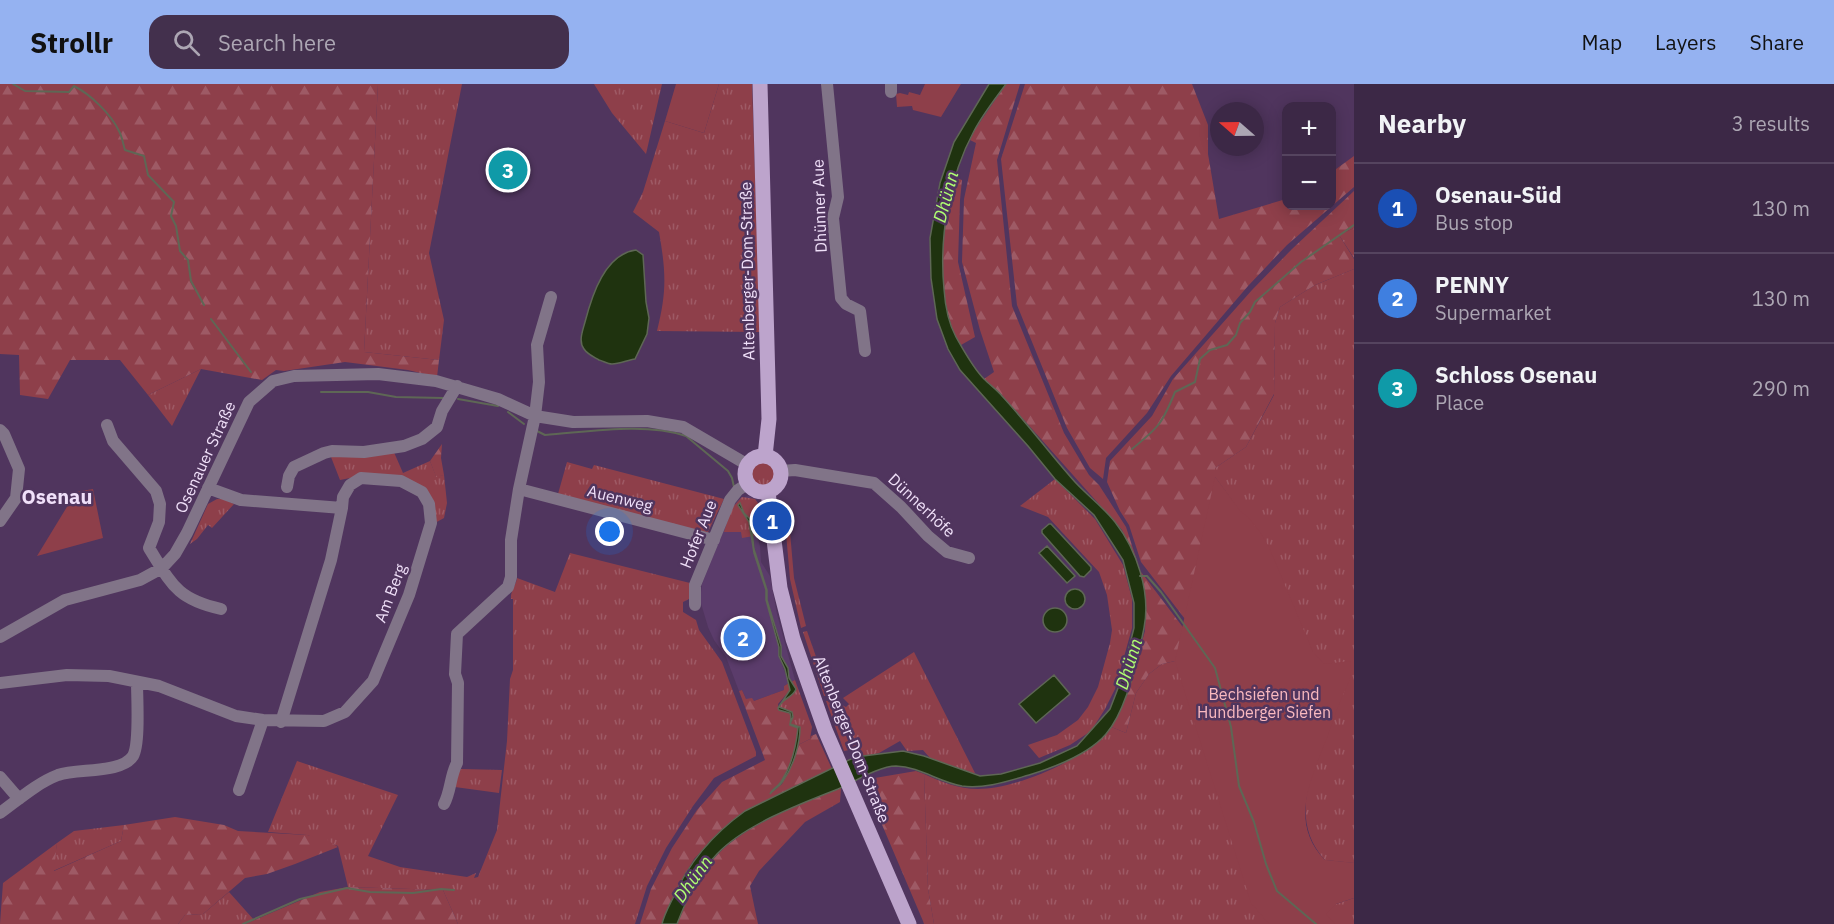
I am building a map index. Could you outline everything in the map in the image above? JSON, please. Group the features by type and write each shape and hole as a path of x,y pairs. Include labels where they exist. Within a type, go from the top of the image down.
{"main road":[{"name":"Altenberger-Dom-Straße","path":"760,84 769,419 765,456"},
{"path":"765,456 775,460 781,471 779,483 768,492 758,492 747,484 745,474 748,465 754,459 765,456"},
{"name":"Altenberger-Dom-Straße","path":"768,492 780,588 793,639 814,701 909,924"}],"street":[{"name":"Dhünner Aue","path":"827,84 838,197 832,218 841,298 846,304 860,310 865,351"},
{"path":"444,804 457,763 458,683 455,674 457,634 508,587 511,577 511,540 519,489 536,417 539,382 537,345 551,297"},
{"name":"Osenauer Straße","path":"0,637 65,600 140,580 162,568 179,547 249,402 273,381 294,376 378,374 436,381 498,399 536,417 573,422 647,421 683,427 748,465"},
{"path":"287,487 291,462 332,451 364,452 404,446 422,439 436,427 442,411 457,386"},
{"path":"107,425 108,445 156,491 160,504 159,522 149,549 182,595 199,604 221,609"},
{"path":"0,430 4,434 19,469 16,498 0,521"},
{"name":"Dünnerhöfe","path":"781,471 805,471 874,483 947,552 969,558"},
{"name":"Am Berg","path":"0,684 67,675 109,676 159,686 236,716 281,722 324,721 345,712 373,681 409,595 432,523 429,504 422,492 401,482 361,478 350,485 343,497 331,560 281,722"},
{"name":"Hofer Aue","path":"694,605 695,585 730,500 747,484"},
{"path":"208,488 241,500 342,508"},
{"name":"Auenweg","path":"519,489 714,540"},
{"path":"0,813 39,785 59,775 122,765 133,756 136,743 137,682"},
{"path":"239,790 263,720"},
{"path":"231,773 244,777"},
{"path":"0,777 19,799"}],"shaded area":[{"path":"749,496 756,500 760,507 760,528 755,529 760,546 761,562 770,576 777,614 795,680 791,682 788,668 781,656 781,646 767,600 767,590 759,568 766,590 766,600 779,647 779,657 789,683 784,686 784,690 754,701 746,699 742,690 739,691 726,657 708,627 700,600 702,584 734,505 740,498","holes":["749,520 751,520 757,562 754,553"]}],"green space":[{"path":"0,84 378,84 364,352 439,360 437,377 408,370 345,362 284,371 276,370 262,380 201,369 148,395 120,360 70,360 48,399 20,395 19,355 0,354"},
{"path":"378,84 462,84 429,253 444,320 439,360 364,352"},
{"path":"594,84 662,84 646,154 612,113"},
{"path":"676,84 719,84 704,133 665,121"},
{"path":"719,84 752,84 760,332 657,331 663,304 664,282 659,232 633,212 643,192 665,121 704,133"},
{"path":"925,84 961,84 941,117 913,110 912,106 897,107 896,94 908,95 909,92 920,95"},
{"path":"1006,84 1020,84 997,160 1012,306 1064,433 1089,475 1099,485 1126,527 1138,564 1122,530 999,392 984,379 994,372 962,262 964,199 976,143 970,140"},
{"path":"1025,84 1192,84 1208,125 1208,154 1219,219 1282,200 1282,210 1327,210 1287,245 1248,286 1171,376 1147,413 1106,458 1103,479 1090,468 1067,428 1017,305 1001,159"},
{"path":"1354,156 1354,187 1336,203 1336,169"},
{"path":"956,178 962,180 958,262 975,337 961,345 949,319 942,272 944,227"},
{"path":"1354,191 1354,228 1339,235 1354,259 1354,269 1315,285 1280,307 1275,323 1274,394 1246,447 1215,468 1215,477 1269,547 1294,667 1314,742 1324,746 1312,775 1305,804 1308,832 1324,860 1354,863 1336,904 1326,914 1212,654 1141,562 1129,525 1107,482 1110,461 1152,416 1173,379 1252,290"},
{"path":"1354,228 1354,258 1339,235"},
{"path":"1354,269 1354,863 1325,860 1311,839 1306,806 1313,770 1294,667 1241,512 1215,477 1215,468 1246,447 1274,395 1275,323 1280,307 1315,285"},
{"path":"201,369 172,426 148,395"},
{"path":"442,444 441,458 444,475 436,477 430,461"},
{"path":"393,450 403,473 430,461 436,476 444,475 447,503 444,518 433,524 425,490 350,478 340,480 331,457"},
{"path":"567,462 592,469 594,465 724,499 707,534 558,494"},
{"path":"762,462 771,465 774,474 771,483 762,486 753,483 750,474 753,465"},
{"name":"Bechsiefen und Hundberger Siefen","path":"1215,477 1240,511 1260,532 1269,547 1313,652 1324,664 1350,661 1349,682 1308,789 1305,818 1314,846 1325,860 1354,863 1354,898 1336,904 1326,914 1335,924 1269,924 1251,903 1175,661"},
{"path":"1055,479 1095,519 1123,565 1132,599 1132,628 1115,689 1091,731 1070,745 1039,758 1028,745 1057,735 1078,720 1088,707 1098,687 1112,630 1107,595 1099,572 1048,517 1020,506"},
{"path":"93,489 103,538 37,556 76,492"},
{"path":"742,497 755,499 760,506 759,527 755,528 759,535 742,538 741,532 724,532 731,509"},
{"path":"217,499 224,499 234,504 212,528 208,525 190,544 208,504"},
{"path":"790,532 794,578 806,626 801,628 790,579 786,533"},
{"path":"570,553 690,583 689,599 683,602 683,612 696,620 699,630 722,662 756,752 756,756 714,778 693,806 666,848 647,886 635,924 458,924 443,890 348,887 338,846 307,835 268,832 297,761 398,795 368,856 400,867 467,877 476,873 474,878 478,877 497,830 507,741 510,679 513,670 513,599 511,599 511,594 517,578 555,592"},
{"path":"1141,572 1207,659 1195,651 1175,661 1162,664 1149,674 1136,693 1126,733 1109,726 1128,692 1145,631 1146,602"},
{"path":"807,631 827,688 839,690 828,696 824,696 803,632"},
{"path":"1195,651 1291,924 934,924 928,889 924,774 957,786 978,789 1012,784 1050,770 1085,750 1109,726 1126,733 1136,693 1149,674 1162,664 1175,661"},
{"path":"914,652 975,773 946,768 934,761 923,750 907,751 900,741 879,753 860,758 854,749 844,751 826,701 832,700 846,707 849,704 843,698"},
{"path":"795,680 812,727 810,739 798,745 800,739 797,726 790,724 793,716 789,711 779,707 794,685 791,682"},
{"path":"789,683 790,690 778,704 779,710 791,714 790,725 798,728 796,742 786,773 770,794 782,784 798,745 810,739 811,736 816,734 832,769 745,811 729,823 694,859 677,889 662,924 640,924 651,889 672,848 697,810 722,782 765,760 739,691 742,690 746,699 752,698 754,701 784,690 784,686"},
{"path":"461,769 502,770 499,793 455,787 456,776"},
{"path":"916,771 924,774 928,889 934,924 924,924 863,780"},
{"path":"841,788 840,802 805,822 759,871 750,886 758,924 677,924 689,895 700,877 719,853 731,843 776,815"},
{"path":"175,817 224,825 238,831 307,835 326,839 338,847 267,874 245,878 203,914 185,915 178,924 0,924 3,883 57,843 54,871 121,841 124,825"},
{"path":"124,825 121,841 53,871 57,843 74,831"},
{"path":"348,887 443,890 458,924 245,924 320,892"},
{"path":"229,892 254,920 245,924 178,924 185,915 203,914"},
{"path":"1354,898 1354,924 1325,924 1317,914 1336,904"}],"water":[{"name":"Dhünn","path":"989,84 1006,84 981,119 965,149 952,187 948,208 943,269 948,314 956,337 976,370 1012,407 1075,482 1110,517 1130,545 1144,586 1146,615 1126,698 1113,724 1099,741 1070,759 1039,772 996,784 971,787 954,784 905,767 889,767 874,771 774,816 728,843 704,870 677,924 662,924 686,872 722,829 745,811 855,757 903,751 980,776 1001,774 1040,763 1077,746 1110,709 1120,683 1134,628 1134,603 1123,560 1094,515 1055,479 960,370 948,349 937,319 931,278 930,238 940,183 954,142"},
{"path":"636,250 643,255 649,318 647,334 635,359 609,364 585,351 581,343 582,332 596,288 608,267 625,253"},
{"path":"740,503 744,513 751,520 754,549 767,590 767,600 781,646 781,656 788,668 789,678 796,689 781,703 790,690 779,656 779,647 766,600 766,590 754,553 749,522 738,505"},
{"path":"1049,524 1091,567 1084,577 1080,576 1042,533 1042,530"},
{"path":"1047,546 1075,576 1067,583 1039,553"},
{"path":"1071,589 1079,589 1085,595 1085,603 1079,609 1071,609 1065,603 1065,595"},
{"path":"1055,608 1063,612 1067,620 1063,628 1055,632 1047,628 1043,620 1047,612"},
{"path":"1054,675 1070,694 1036,723 1019,704"},
{"path":"780,705 779,707 792,712 793,717 790,724 790,713 779,710 778,708"},
{"path":"790,724 800,727 795,756 783,781 770,794 781,782 793,756 798,728"}],"waterway":[{"path":"13,84 25,91 69,92 74,86 100,105 120,133 125,150 144,156 148,175 174,202 171,216 176,226 180,251 188,260 191,281 204,305"},
{"path":"1132,449 1159,424 1175,392 1195,382 1200,359 1210,350 1227,345 1236,335 1240,323 1255,302 1301,262 1354,225"},
{"path":"211,319 251,372"},
{"path":"321,392 368,392 396,397 443,398"},
{"path":"458,399 498,406"},
{"path":"508,412 524,424"},
{"path":"537,431 545,435 635,429 686,436 728,471 734,487"},
{"path":"1140,576 1147,576 1161,592 1215,668 1231,727 1239,786 1254,822 1266,864 1277,891 1316,924"},
{"path":"243,924 300,899 347,888 370,892 413,893 441,889 454,890"}],"place":[{"name":"Schloss Osenau","path":"508,170"},
{"name":"Osenau-Süd","path":"772,521"},
{"name":"PENNY","path":"743,638"}],"district":[{"name":"Osenau","path":"57,497"}]}
